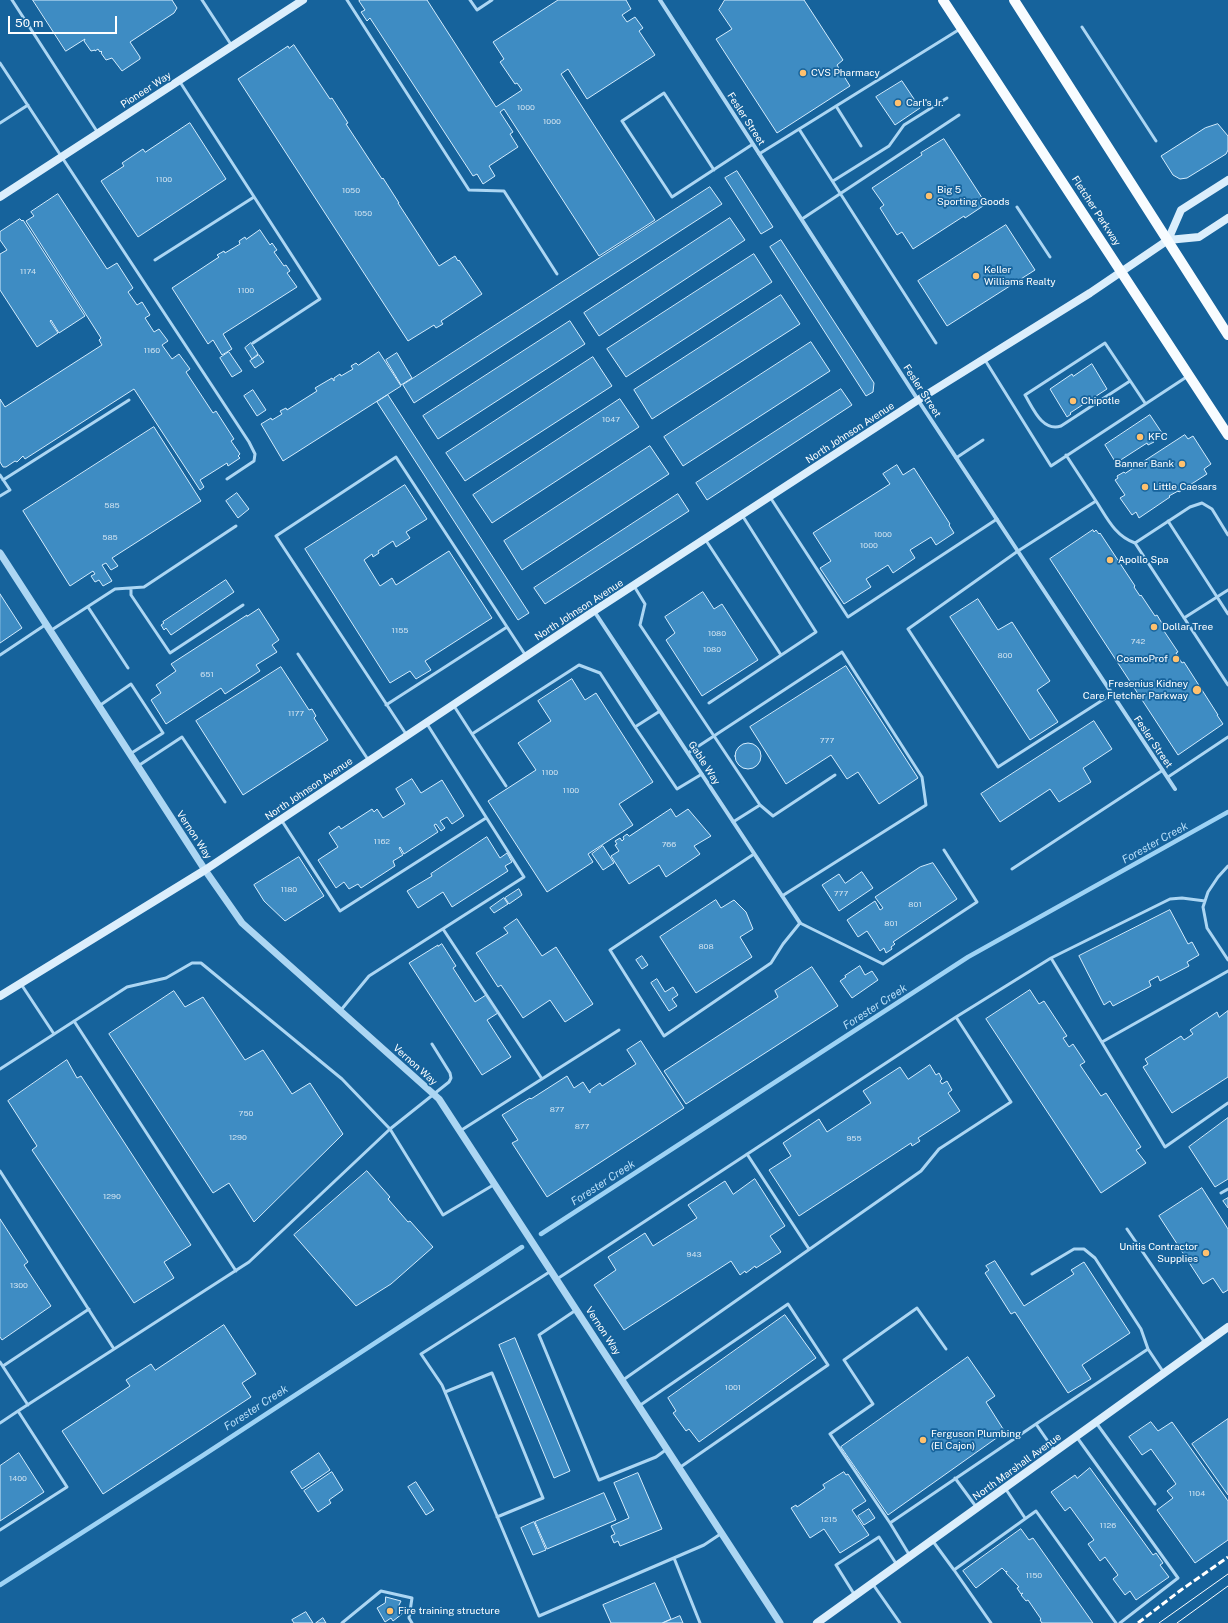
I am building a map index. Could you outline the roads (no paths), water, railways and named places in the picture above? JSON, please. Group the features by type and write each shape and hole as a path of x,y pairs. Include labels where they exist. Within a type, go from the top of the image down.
{"main road":[{"name":"Pioneer Way","path":"0,197 303,0"},
{"name":"Fletcher Parkway","path":"943,0 1228,435"},
{"path":"1014,0 1228,335"},
{"path":"1168,240 1181,210 1228,180"},
{"name":"North Johnson Avenue","path":"0,996 205,870 594,611 918,400 1121,272 1168,240 1199,237 1228,218"},
{"name":"North Marshall Avenue","path":"817,1623 1228,1327"}],"street":[{"name":"Fesler Street","path":"660,0 918,400 1175,789"},
{"name":"Vernon Way","path":"0,553 205,870 242,923 439,1099 780,1623"},
{"name":"Gable Way","path":"594,611 800,923"}],"lane":[{"path":"12,0 98,133"},
{"path":"202,0 232,46"},
{"path":"347,0 469,190 504,191 557,274"},
{"path":"470,0 477,10 492,0"},
{"path":"759,154 961,28"},
{"path":"1082,28 1156,141"},
{"path":"0,63 249,442 255,454 254,461 227,479"},
{"path":"179,81 320,300 253,343"},
{"path":"714,170 664,93 622,121 672,197 714,170 753,144"},
{"path":"833,181 889,146 904,125 948,98"},
{"path":"0,123 28,105"},
{"path":"836,106 861,146"},
{"path":"802,219 959,116"},
{"path":"799,130 936,344"},
{"path":"155,260 254,197"},
{"path":"1017,207 1050,257"},
{"path":"1130,381 1061,426 1055,428 1050,428 1042,422 1024,395 1105,343 1145,403"},
{"path":"984,359 1051,466 1189,375"},
{"path":"4,480 129,400"},
{"path":"956,458 983,440"},
{"path":"1066,455 1118,534 1126,540 1135,543 1228,685"},
{"path":"407,736 276,536 396,457 526,656"},
{"path":"0,475 10,490 0,496"},
{"path":"770,497 848,617 997,519"},
{"path":"1096,501 1018,551 908,629 998,767 1112,694"},
{"path":"1135,543 1190,507 1202,503 1212,509 1228,535"},
{"path":"709,703 816,632 742,515"},
{"path":"1168,521 1228,614"},
{"path":"0,655 88,607 115,589 144,587 236,526"},
{"path":"705,539 781,655"},
{"path":"634,585 645,604 640,625 760,805 773,816 835,775"},
{"path":"131,588 131,595 170,653 243,605"},
{"path":"1184,618 1228,590"},
{"path":"88,607 128,668"},
{"path":"386,705 507,627"},
{"path":"688,753 842,652 922,777 926,805 782,896"},
{"path":"298,654 369,761"},
{"path":"472,734 579,665 600,673 677,789 702,774"},
{"path":"98,706 131,684 163,733 130,754"},
{"path":"453,705 506,786"},
{"path":"635,727 660,711"},
{"path":"340,1011 369,976 524,877 426,723"},
{"path":"138,766 182,737 225,802"},
{"path":"1168,777 1228,737"},
{"path":"1012,869 1163,770"},
{"path":"734,822 760,805"},
{"path":"281,819 340,911 486,818"},
{"path":"754,854 610,950 664,1036 771,963 783,944 800,923 883,964 977,902 944,850"},
{"path":"1228,866 1218,877 1208,892 1203,906 1207,928 1228,960"},
{"path":"557,1279 956,1017 1052,958 1170,899 1182,898 1205,901"},
{"path":"443,929 542,1079"},
{"path":"1052,958 1165,1147 1228,1104"},
{"path":"0,1069 127,987 166,978 192,963 201,963 342,1079 390,1129 443,1214 495,1184"},
{"path":"1102,1042 1228,971"},
{"path":"21,983 54,1034"},
{"path":"623,1380 921,1171 939,1149 1011,1102 956,1017"},
{"path":"74,1021 236,1271"},
{"path":"460,1131 619,1030"},
{"path":"0,1423 249,1262 390,1129 449,1082 451,1078 450,1073 432,1044"},
{"path":"747,1154 809,1249"},
{"path":"0,1171 114,1349"},
{"path":"1222,1193 1228,1189"},
{"path":"1127,1229 1205,1343"},
{"path":"1032,1274 1074,1249 1084,1248 1095,1258 1141,1329 1148,1349 1164,1373"},
{"path":"551,1270 421,1354 442,1385 539,1616 704,1545 722,1533"},
{"path":"639,1406 788,1304 828,1365 679,1468"},
{"path":"910,1556 890,1523 830,1434 873,1404 844,1360 917,1308 946,1349"},
{"path":"3,1366 89,1310"},
{"path":"577,1310 539,1335 599,1480 656,1457 667,1449"},
{"path":"890,1523 1148,1349"},
{"path":"0,1362 28,1405"},
{"path":"445,1392 492,1373 543,1498 497,1517"},
{"path":"0,1530 67,1487 18,1411"},
{"path":"1096,1422 1155,1504"},
{"path":"1036,1424 1055,1452"},
{"path":"1076,1436 1178,1578 1120,1623"},
{"path":"955,1478 977,1508"},
{"path":"1004,1488 1025,1518"},
{"path":"954,1570 1036,1511 1116,1623"},
{"path":"855,1596 836,1565 879,1537 897,1565"},
{"path":"932,1540 991,1623"},
{"path":"674,1558 700,1623"},
{"path":"872,1583 880,1593 898,1623"},
{"path":"342,1623 381,1591 412,1598 409,1618 412,1623"}],"waterway":[{"name":"Forester Creek","path":"541,1234 968,957 1228,812"},
{"name":"Forester Creek","path":"0,1585 202,1456 522,1247"}],"tram line":[{"path":"1159,1623 1228,1574"},
{"path":"1177,1623 1228,1586"}],"railway":[{"path":"1138,1623 1228,1557"}],"place":[{"name":"CVS Pharmacy","path":"803,73"},
{"name":"Carl's Jr.","path":"898,103"},
{"name":"Big 5 Sporting Goods","path":"929,196"},
{"name":"Keller Williams Realty","path":"976,276"},
{"name":"Chipotle","path":"1073,401"},
{"name":"KFC","path":"1140,437"},
{"name":"Banner Bank","path":"1182,464"},
{"name":"Little Caesars","path":"1145,487"},
{"name":"Apollo Spa","path":"1110,560"},
{"name":"Dollar Tree","path":"1154,627"},
{"name":"CosmoProf","path":"1176,659"},
{"name":"Fresenius Kidney Care Fletcher Parkway","path":"1197,690"},
{"name":"Unitis Contractor Supplies","path":"1206,1253"},
{"name":"Ferguson Plumbing (El Cajon)","path":"923,1440"},
{"name":"Fire training structure","path":"390,1611"}]}
